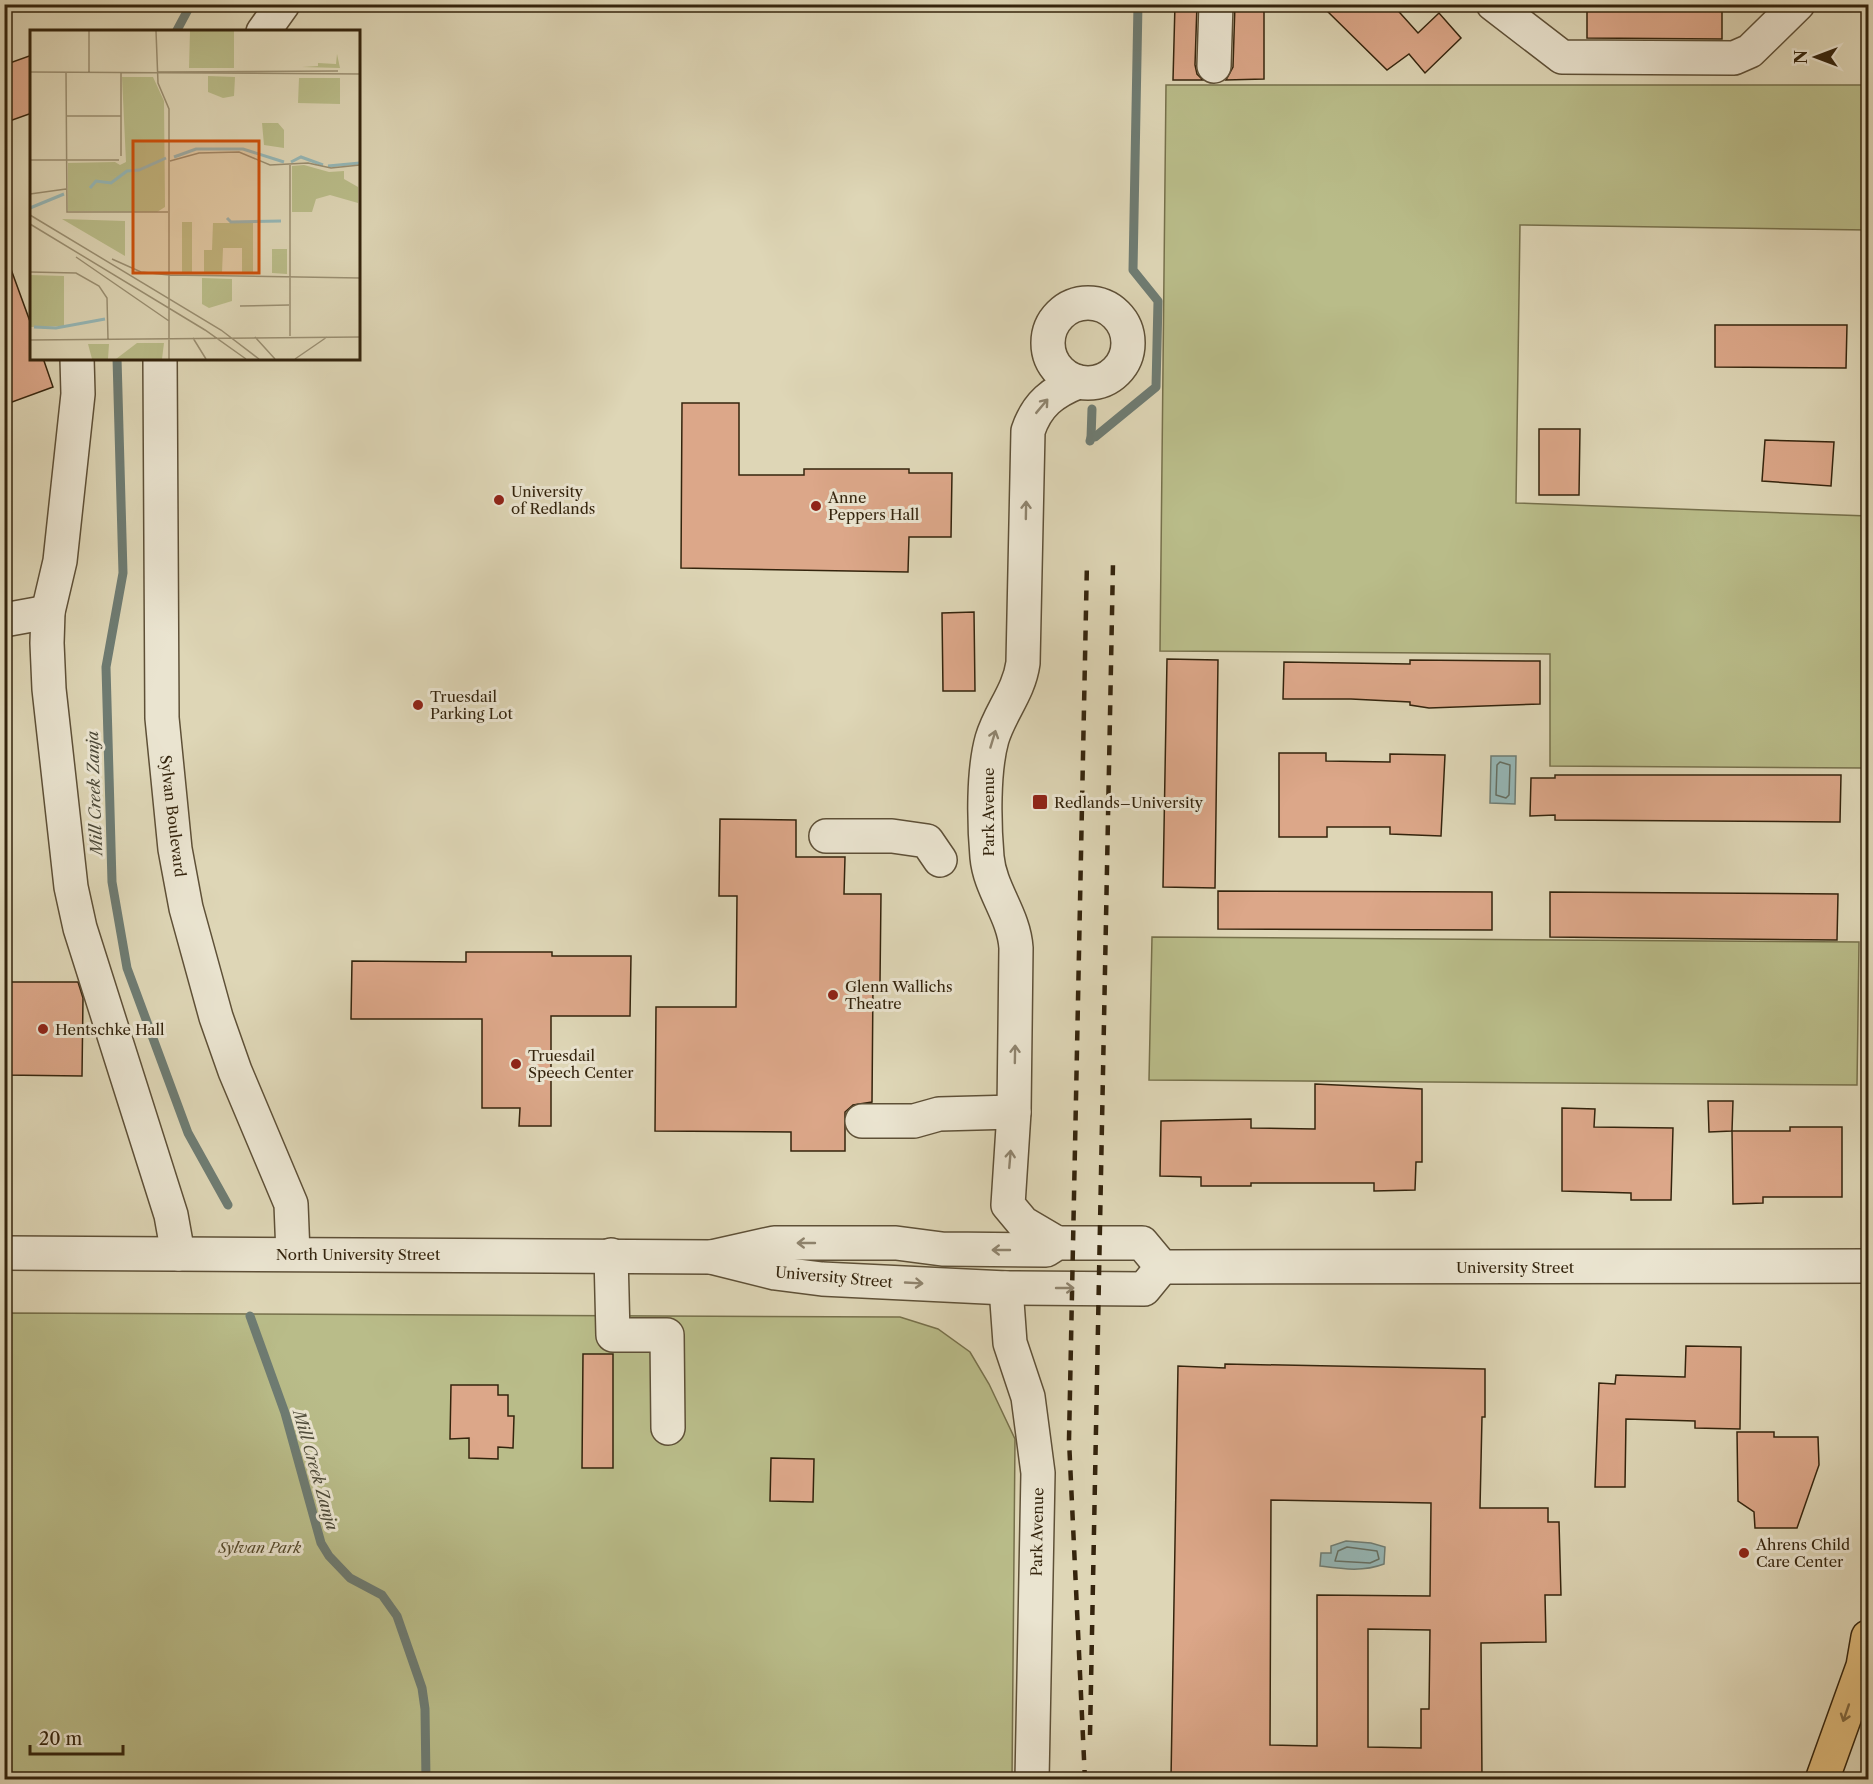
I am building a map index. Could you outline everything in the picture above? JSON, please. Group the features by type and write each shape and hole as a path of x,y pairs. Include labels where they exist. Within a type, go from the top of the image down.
{"highway":[{"path":"1822,1779 1863,1666 1869,1636"}],"street":[{"path":"264,30 283,4"},
{"path":"1214,66 1216,4"},
{"path":"1493,4 1562,57 1722,58 1734,58 1750,51 1798,4"},
{"path":"77,360 78,394 62,549 48,612 49,688 71,887 80,928 171,1215 178,1254"},
{"name":"Sylvan Boulevard","path":"160,360 162,718 175,849 186,908 216,1017 235,1071 291,1204 293,1254"},
{"name":"Park Avenue","path":"1058,1243 1023,1223 1008,1205 1014,1112 1016,940 988,867 988,761 992,739 1018,684 1023,663 1028,431 1037,410 1053,393 1078,382"},
{"path":"4,620 48,612"},
{"path":"826,836 892,836 927,842 940,860"},
{"path":"862,1121 914,1121 939,1114 1014,1112"},
{"name":"University Street","path":"711,1257 774,1243 896,1243 942,1249 1046,1250 1058,1243 1142,1243 1162,1267"},
{"name":"North University Street","path":"4,1252 711,1257"},
{"path":"610,1255 613,1335 667,1335 668,1428"},
{"name":"University Street","path":"711,1257 775,1273 822,1279 1006,1288 1144,1289 1162,1267"},
{"name":"University Street","path":"1162,1267 1869,1266"},
{"name":"Park Avenue","path":"1006,1288 1010,1344 1028,1397 1038,1473 1032,1779"}],"green space":[{"path":"1166,85 1868,85 1868,230 1520,225 1516,503 1868,516 1864,768 1550,766 1550,654 1160,651"},
{"path":"1152,937 1859,942 1857,1085 1149,1080"},
{"name":"Sylvan Park","path":"5,1313 900,1317 938,1329 970,1352 989,1384 1015,1439 1012,1779 5,1780"}],"water":[{"path":"1491,756 1516,756 1515,804 1490,803"},
{"path":"1346,1541 1371,1543 1385,1547 1384,1564 1361,1569 1320,1566 1321,1553 1331,1553 1331,1546"}],"building":[{"path":"1175,4 1197,4 1195,65 1197,74 1203,80 1173,80"},
{"path":"1235,4 1264,4 1264,79 1226,80 1233,67"},
{"path":"1320,4 1392,4 1418,33 1439,13 1461,38 1425,73 1409,54 1387,70"},
{"path":"1587,9 1722,11 1722,39 1587,38"},
{"path":"30,56 30,114 4,123 4,65"},
{"path":"8,261 30,322 30,360 44,360 53,387 4,405 4,262"},
{"path":"1715,325 1847,325 1846,368 1715,367"},
{"name":"Anne Peppers Hall","path":"682,403 739,403 739,475 804,475 804,469 909,469 909,473 952,473 951,537 909,537 908,572 681,568"},
{"path":"1539,429 1580,429 1579,495 1539,495"},
{"path":"1765,440 1834,442 1831,486 1762,481"},
{"path":"974,612 975,691 943,691 942,613"},
{"path":"1167,659 1218,660 1215,888 1163,887"},
{"path":"1410,660 1540,661 1540,704 1429,708 1410,705 1410,702 1283,699 1284,662 1410,664"},
{"path":"1279,753 1326,753 1326,761 1390,762 1390,754 1445,755 1441,836 1390,834 1390,827 1327,827 1327,837 1279,837"},
{"path":"1555,775 1841,775 1840,822 1555,820 1555,815 1530,816 1531,778 1555,778"},
{"name":"Glenn Wallichs Theatre","path":"720,819 796,820 796,857 845,857 844,894 881,894 880,983 873,983 872,1102 853,1105 845,1112 845,1151 791,1151 791,1132 655,1131 656,1007 736,1007 737,896 719,896"},
{"path":"1218,891 1492,892 1492,930 1218,929"},
{"path":"1550,892 1838,894 1837,940 1550,937"},
{"name":"Truesdail Speech Center","path":"466,952 552,952 552,956 631,956 630,1016 551,1016 551,1126 519,1126 520,1108 482,1108 482,1019 351,1019 352,961 466,962"},
{"name":"Hentschke Hall","path":"4,982 78,982 83,998 82,1076 4,1075"},
{"path":"1315,1084 1422,1089 1422,1162 1416,1162 1415,1190 1374,1191 1374,1183 1251,1183 1251,1186 1201,1186 1201,1177 1160,1176 1161,1121 1251,1119 1251,1128 1315,1129"},
{"path":"1708,1101 1733,1101 1732,1131 1709,1132"},
{"path":"1562,1108 1595,1109 1594,1127 1673,1128 1671,1200 1631,1200 1631,1193 1562,1191"},
{"path":"1790,1127 1842,1127 1842,1197 1763,1197 1763,1203 1733,1204 1732,1131 1790,1131"},
{"path":"1686,1346 1741,1347 1740,1429 1695,1428 1695,1421 1626,1419 1625,1487 1595,1487 1599,1383 1615,1384 1616,1375 1685,1377"},
{"path":"583,1354 613,1354 613,1468 582,1468"},
{"path":"1225,1364 1485,1369 1480,1508 1548,1508 1548,1522 1559,1522 1561,1595 1545,1595 1546,1642 1481,1643 1482,1779 1171,1779 1178,1366 1225,1368","holes":["1271,1500 1431,1503 1430,1596 1317,1595 1317,1746 1270,1745","1368,1629 1430,1630 1429,1709 1421,1709 1421,1748 1368,1747"]},
{"path":"451,1385 498,1385 498,1395 508,1395 508,1416 514,1416 513,1448 498,1447 498,1459 469,1458 469,1438 450,1439"},
{"path":"1737,1432 1774,1432 1774,1437 1818,1437 1819,1465 1797,1528 1755,1528 1754,1512 1738,1501"},
{"path":"771,1458 814,1459 813,1502 770,1501"}],"waterway":[{"name":"Mill Creek Zanja","path":"177,30 191,4"},
{"path":"1090,441 1156,387 1158,301 1133,270 1138,4"},
{"name":"Mill Creek Zanja","path":"117,360 123,573 106,667 112,882 127,968 188,1133 228,1205"},
{"path":"1091,438 1092,409"},
{"name":"Mill Creek Zanja","path":"250,1316 285,1413 321,1543 329,1556 350,1578 382,1595 397,1616 422,1688 425,1709 426,1780"}],"railway":[{"path":"1085,1780 1069,1440 1087,561"},
{"path":"1090,1735 1113,563"}],"place":[{"name":"University of Redlands","path":"499,500"},
{"name":"Anne Peppers Hall","path":"816,506"},
{"name":"Truesdail Parking Lot","path":"418,705"},
{"name":"Redlands–University","path":"1040,802"},
{"name":"Glenn Wallichs Theatre","path":"833,995"},
{"name":"Hentschke Hall","path":"43,1029"},
{"name":"Truesdail Speech Center","path":"516,1064"},
{"name":"Ahrens Child Care Center","path":"1744,1553"}]}
